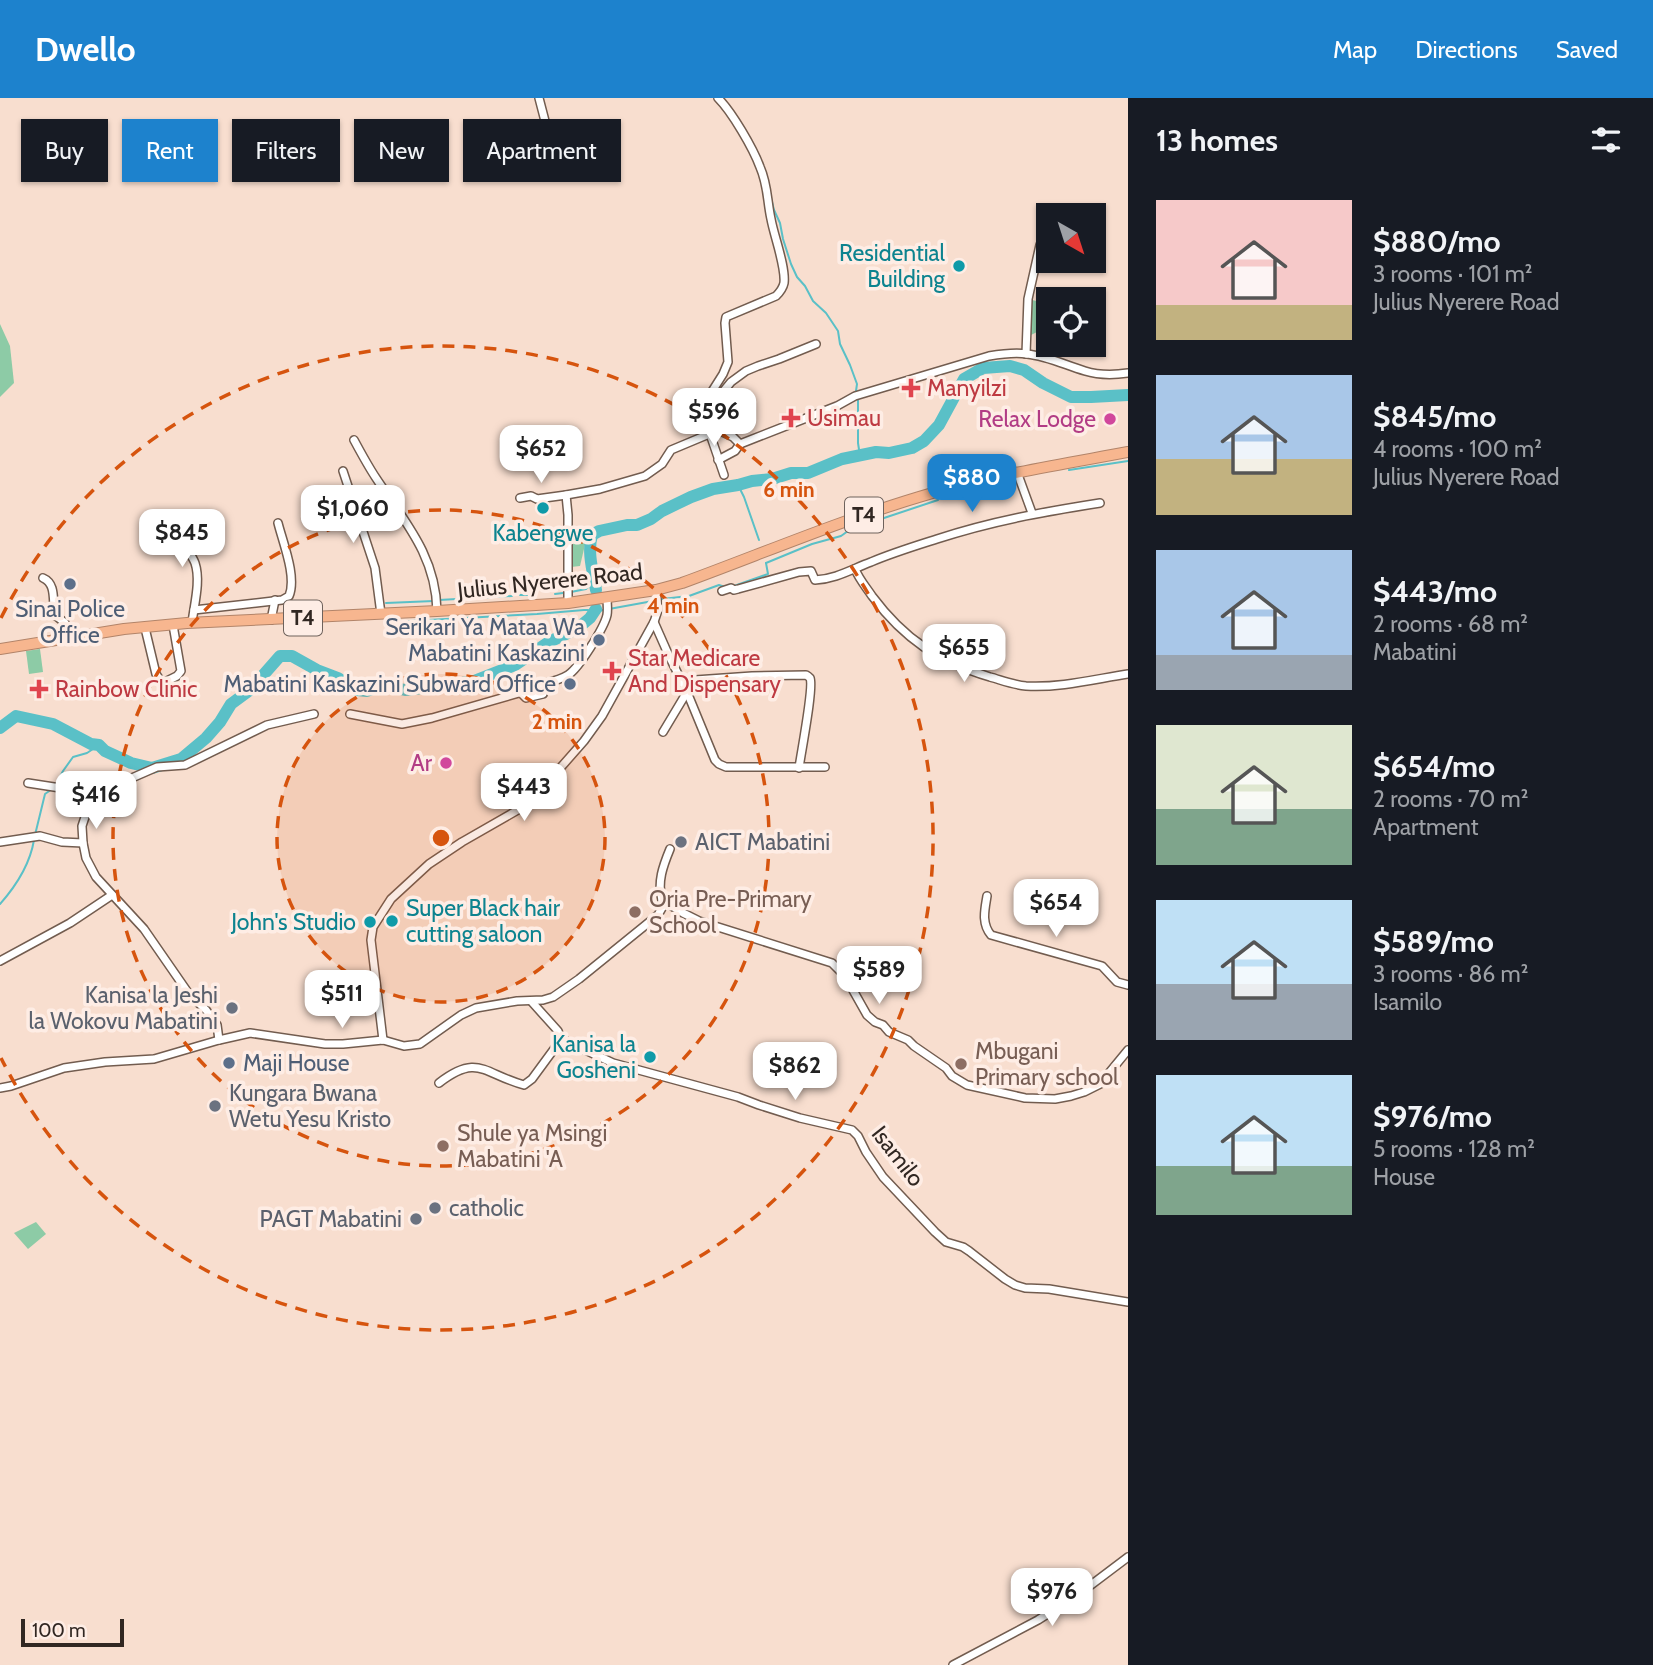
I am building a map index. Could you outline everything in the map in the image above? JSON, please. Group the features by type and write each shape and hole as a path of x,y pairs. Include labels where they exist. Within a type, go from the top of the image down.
{"highway":[{"name":"Julius Nyerere Road","path":"0,649 72,637 192,623 381,614 437,604 568,603 607,606 682,583 917,497 1017,472 1128,452"}],"street":[{"path":"539,98 544,119"},
{"path":"718,98 740,129 766,182 784,282 776,296 726,317 728,362 711,393 710,401 718,460 724,475"},
{"path":"1026,354 1028,299 1036,263"},
{"path":"712,397 722,393 738,376 816,344"},
{"path":"718,460 735,451 740,444 837,406 855,396 989,356 1026,354 1049,358 1087,372 1128,373"},
{"path":"520,498 531,496 537,499 566,495 600,489 645,476 662,464 671,450 713,432 733,437 740,444"},
{"path":"354,440 424,554 436,586 437,604"},
{"path":"343,471 375,568 381,614"},
{"path":"1017,472 1032,513"},
{"path":"566,495 568,603"},
{"path":"722,591 799,572 811,571 815,580 822,580 939,538 1032,513 1100,503"},
{"path":"163,518 196,565 192,623"},
{"path":"194,610 282,600 289,596 292,586 278,523"},
{"path":"855,569 887,616 906,635 933,653 965,669 1024,686 1059,685 1128,674"},
{"path":"43,578 51,583 55,615 65,623 72,637"},
{"path":"383,1040 371,940 373,928 382,912 391,899 429,864 523,807 584,741 602,716 654,622 658,610 656,590"},
{"path":"271,620 275,600"},
{"path":"350,714 401,724 519,693 526,698 544,694 541,684 563,678 576,668 601,628 607,606"},
{"path":"654,622 719,764 726,767 825,767"},
{"path":"145,628 156,674 165,682 181,671 173,625"},
{"path":"681,681 806,674 811,681 799,768"},
{"path":"663,732 687,692"},
{"path":"219,1040 217,1025 206,1010 189,994 144,929 90,868 86,859 82,826 89,805 102,791 157,767 185,765 267,726 314,714"},
{"path":"28,783 80,791 102,791"},
{"path":"0,842 40,836 62,842 83,843"},
{"path":"0,1088 64,1068 154,1059 250,1033 325,1044 383,1040 404,1046 419,1044 467,1011 494,1004 552,997 579,979 657,915 662,908 660,881 670,849"},
{"path":"0,961 70,923 112,895"},
{"path":"987,896 984,923 991,935 1102,966 1117,982 1128,985"},
{"path":"662,900 699,921 832,963 845,976 867,1015 889,1032 908,1040 967,1085 1025,1098 1055,1099 1084,1093 1095,1088 1128,1050"},
{"path":"439,1083 456,1071 468,1067 524,1084 531,1079 562,1041 558,1031 531,1000"},
{"name":"Isamilo","path":"562,1041 613,1063 738,1097 800,1118 852,1130 859,1136 883,1177 935,1232 946,1241 970,1251 1005,1279 1025,1288 1049,1289 1128,1302"},
{"path":"953,1665 1038,1620 1079,1594 1128,1557"}],"green space":[{"path":"1032,300 1036,301 1036,332 1029,336"},
{"path":"0,324 10,346 14,383 0,397"},
{"path":"588,532 580,566 571,567 573,534"},
{"path":"40,649 43,672 29,674 26,651"},
{"path":"36,1222 46,1234 28,1249 14,1233"}],"waterway":[{"path":"771,198 791,264 813,301 826,313 838,331 840,344 857,384 856,391"},
{"path":"596,590 590,555 592,535 599,531 637,525 691,497 713,489 791,473 808,473 842,459 912,448 924,441 939,425 964,379 983,368 1010,366 1024,370 1071,397 1128,395"},
{"path":"858,400 860,456"},
{"path":"1069,470 1128,461"},
{"path":"738,485 759,540"},
{"path":"766,563 938,500"},
{"path":"734,586 768,574 766,563"},
{"path":"571,592 586,589 594,582"},
{"path":"662,599 689,596 719,585 725,587"},
{"path":"555,594 563,593"},
{"path":"520,595 527,595"},
{"path":"439,600 512,596"},
{"path":"386,603 434,601"},
{"path":"609,609 653,601"},
{"path":"0,728 16,716 53,724 131,763 152,768 181,759 206,738 231,704 250,690 280,656 292,656 357,690 367,691 383,685 405,690 456,684 474,681 515,665 549,642 578,628 596,609"},
{"path":"391,622 584,610 593,614"},
{"path":"596,612 603,610"},
{"path":"56,785 73,757 87,753 99,745"},
{"path":"35,835 45,794 52,789"},
{"path":"0,904 22,874 34,840"}],"place":[{"name":"Residential Building","path":"959,266"},
{"name":"Manyilzi","path":"911,388"},
{"name":"Usimau","path":"791,418"},
{"name":"Relax Lodge","path":"1110,419"},
{"name":"Kabengwe","path":"543,508"},
{"name":"Sinai Police Office","path":"70,584"},
{"name":"Serikari Ya Mataa Wa Mabatini Kaskazini","path":"599,640"},
{"name":"Star Medicare And Dispensary","path":"612,671"},
{"name":"Mabatini Kaskazini Subward Office","path":"570,684"},
{"name":"Rainbow Clinic","path":"39,689"},
{"name":"Ar","path":"446,763"},
{"name":"AICT Mabatini","path":"681,842"},
{"name":"Oria Pre-Primary School","path":"635,912"},
{"name":"Super Black hair cutting saloon","path":"392,921"},
{"name":"John's Studio","path":"370,922"},
{"name":"Kanisa la Jeshi la Wokovu Mabatini","path":"232,1008"},
{"name":"Kanisa la Gosheni","path":"650,1057"},
{"name":"Maji House","path":"229,1063"},
{"name":"Mbugani Primary school","path":"961,1064"},
{"name":"Kungara Bwana Wetu Yesu Kristo","path":"215,1106"},
{"name":"Shule ya Msingi Mabatini 'A","path":"443,1146"},
{"name":"catholic","path":"435,1208"},
{"name":"PAGT Mabatini","path":"416,1219"}]}
